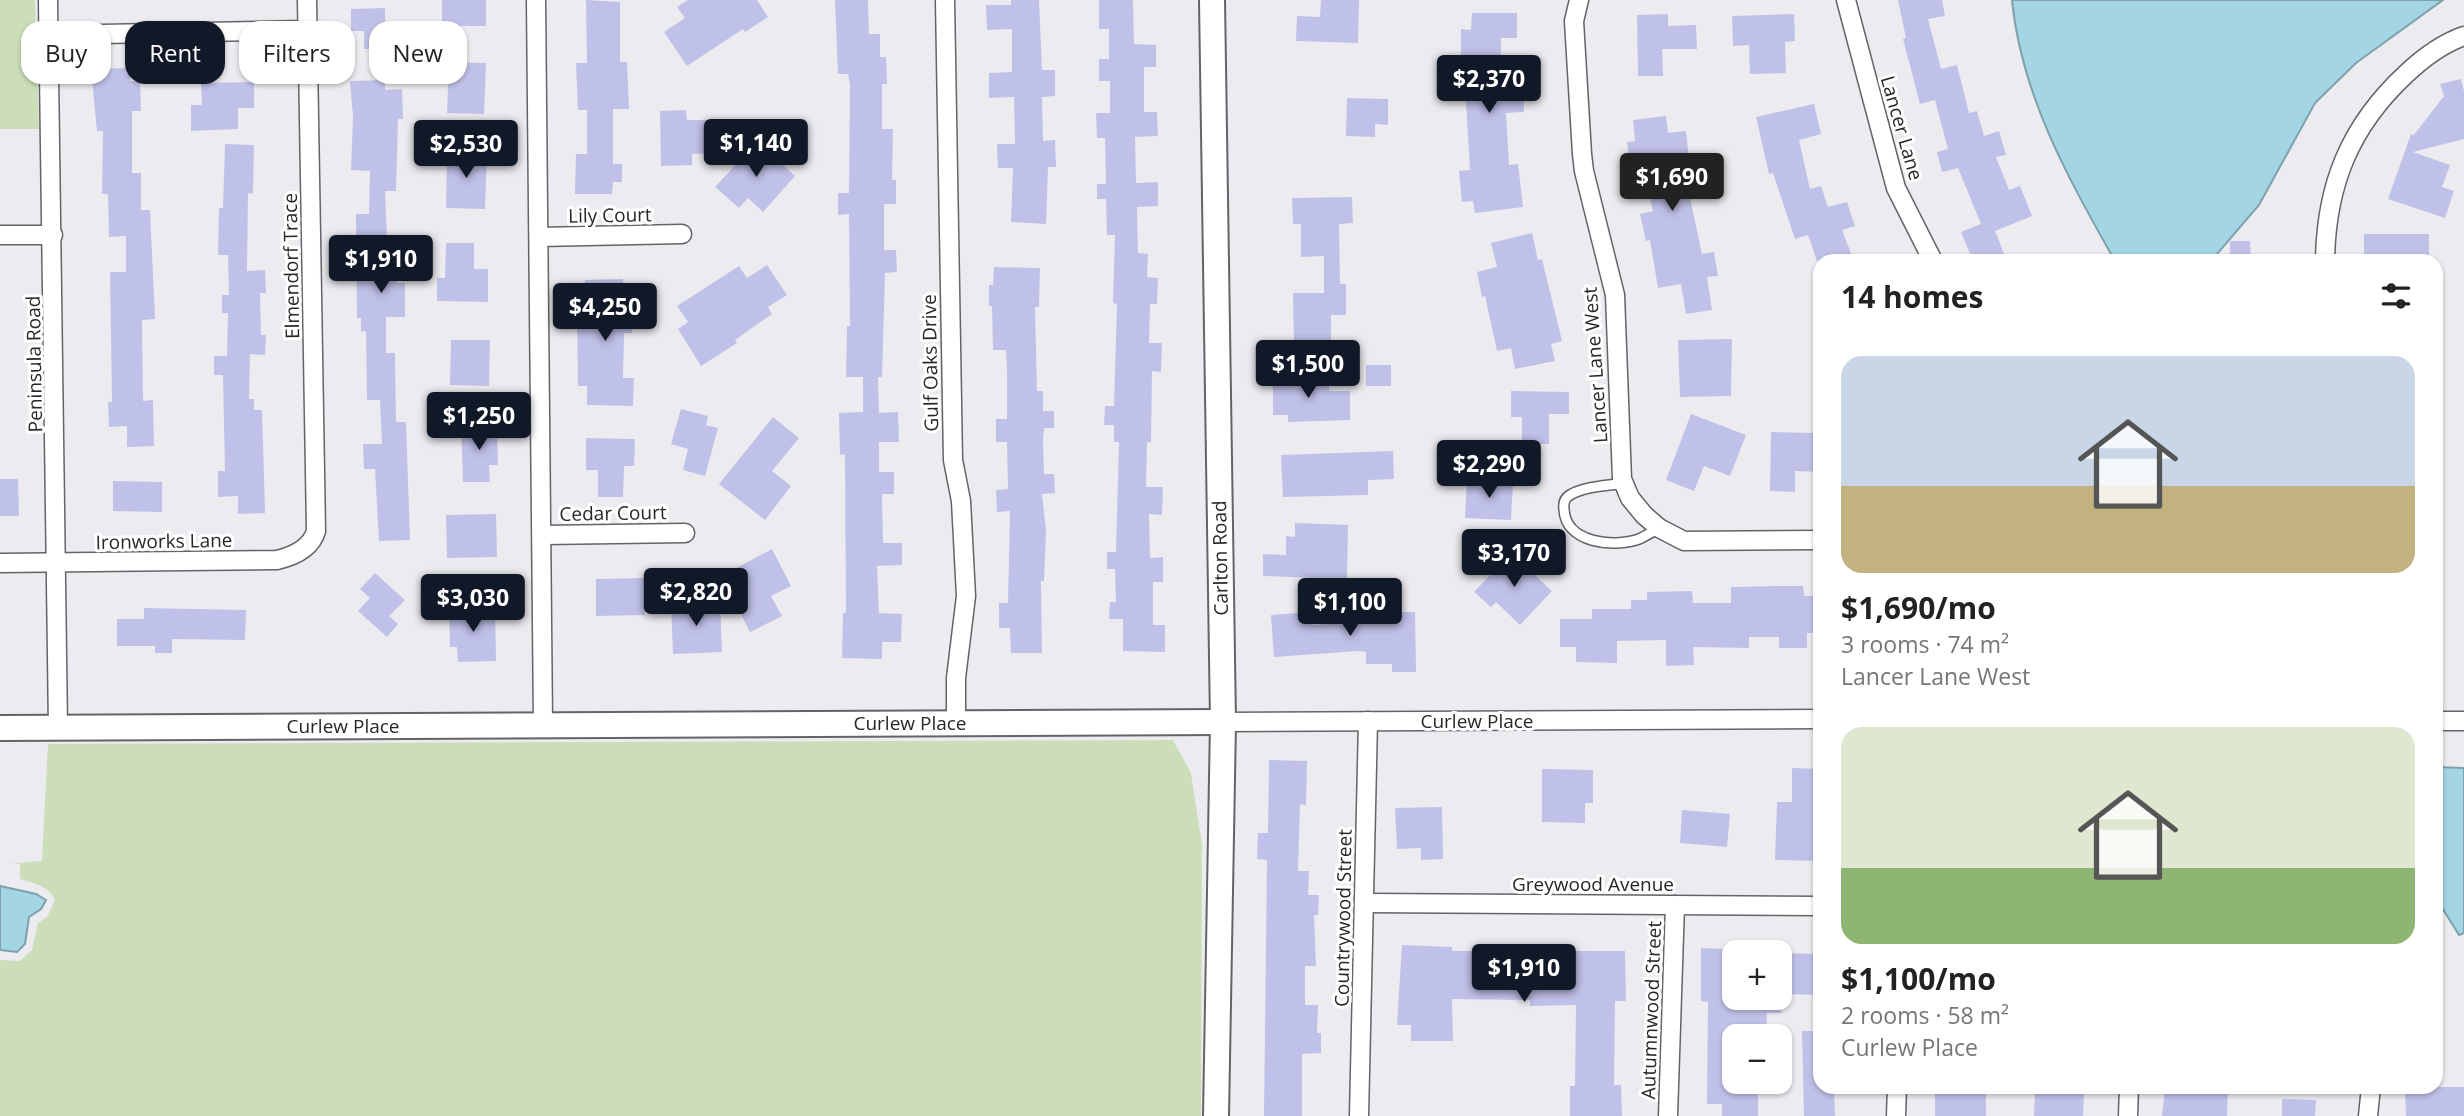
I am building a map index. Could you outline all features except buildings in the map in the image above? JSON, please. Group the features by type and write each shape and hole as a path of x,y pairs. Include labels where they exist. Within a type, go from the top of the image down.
{"street":[{"name":"Peninsula Road","path":"48,0 50,21"},
{"name":"Elmendorf Trace","path":"307,0 307,21"},
{"path":"536,0 543,725"},
{"name":"Gulf Oaks Drive","path":"945,0 953,460 961,501 966,596 956,678 956,723"},
{"name":"Carlton Road","path":"1212,0 1223,722 1216,1116"},
{"name":"Lancer Lane West","path":"1579,0 1574,21 1582,154 1615,295 1623,481"},
{"name":"Lancer Lane","path":"1846,0 1896,188 1929,254"},
{"path":"111,34 239,31"},
{"path":"2325,254 2332,194 2351,144 2379,100 2422,59 2464,36"},
{"name":"Peninsula Road","path":"51,84 58,728"},
{"name":"Elmendorf Trace","path":"308,84 316,531"},
{"path":"0,235 53,234"},
{"name":"Lily Court","path":"539,237 682,234"},
{"path":"1623,481 1630,498 1658,528 1684,541 1813,540"},
{"name":"Ironworks Lane","path":"0,563 277,560 304,548 313,540 316,531"},
{"name":"Cedar Court","path":"542,535 685,533"},
{"name":"Curlew Place","path":"0,728 1813,719"},
{"name":"Countrywood Street","path":"1359,1116 1366,903 1368,721"},
{"path":"2443,721 2464,721"},
{"name":"Greywood Avenue","path":"1366,903 1813,906"},
{"name":"Autumnwood Street","path":"1668,1116 1675,905"},
{"path":"1896,1116 1897,1094"},
{"path":"2128,1116 2129,1094"},
{"path":"2368,1116 2370,1094"}],"lane":[{"path":"1623,481 1573,493 1565,499 1566,520 1573,532 1586,539 1622,543 1640,539 1658,528"}],"green space":[{"path":"0,0 35,0 36,21 21,21 21,84 38,84 39,129 0,129"},
{"path":"1173,740 1191,773 1202,845 1201,1116 0,1116 0,960 20,961 32,950 38,923 47,917 55,900 45,888 20,879 20,864 9,864 42,861 48,744"}],"water":[{"path":"2012,0 2443,0 2356,63 2315,103 2259,205 2217,254 2111,254 2048,132 2035,100 2017,34"},
{"path":"2443,767 2464,768 2464,933 2459,935 2443,909"},
{"path":"0,886 36,894 46,900 41,909 29,917 25,944 17,952 0,950"}]}
